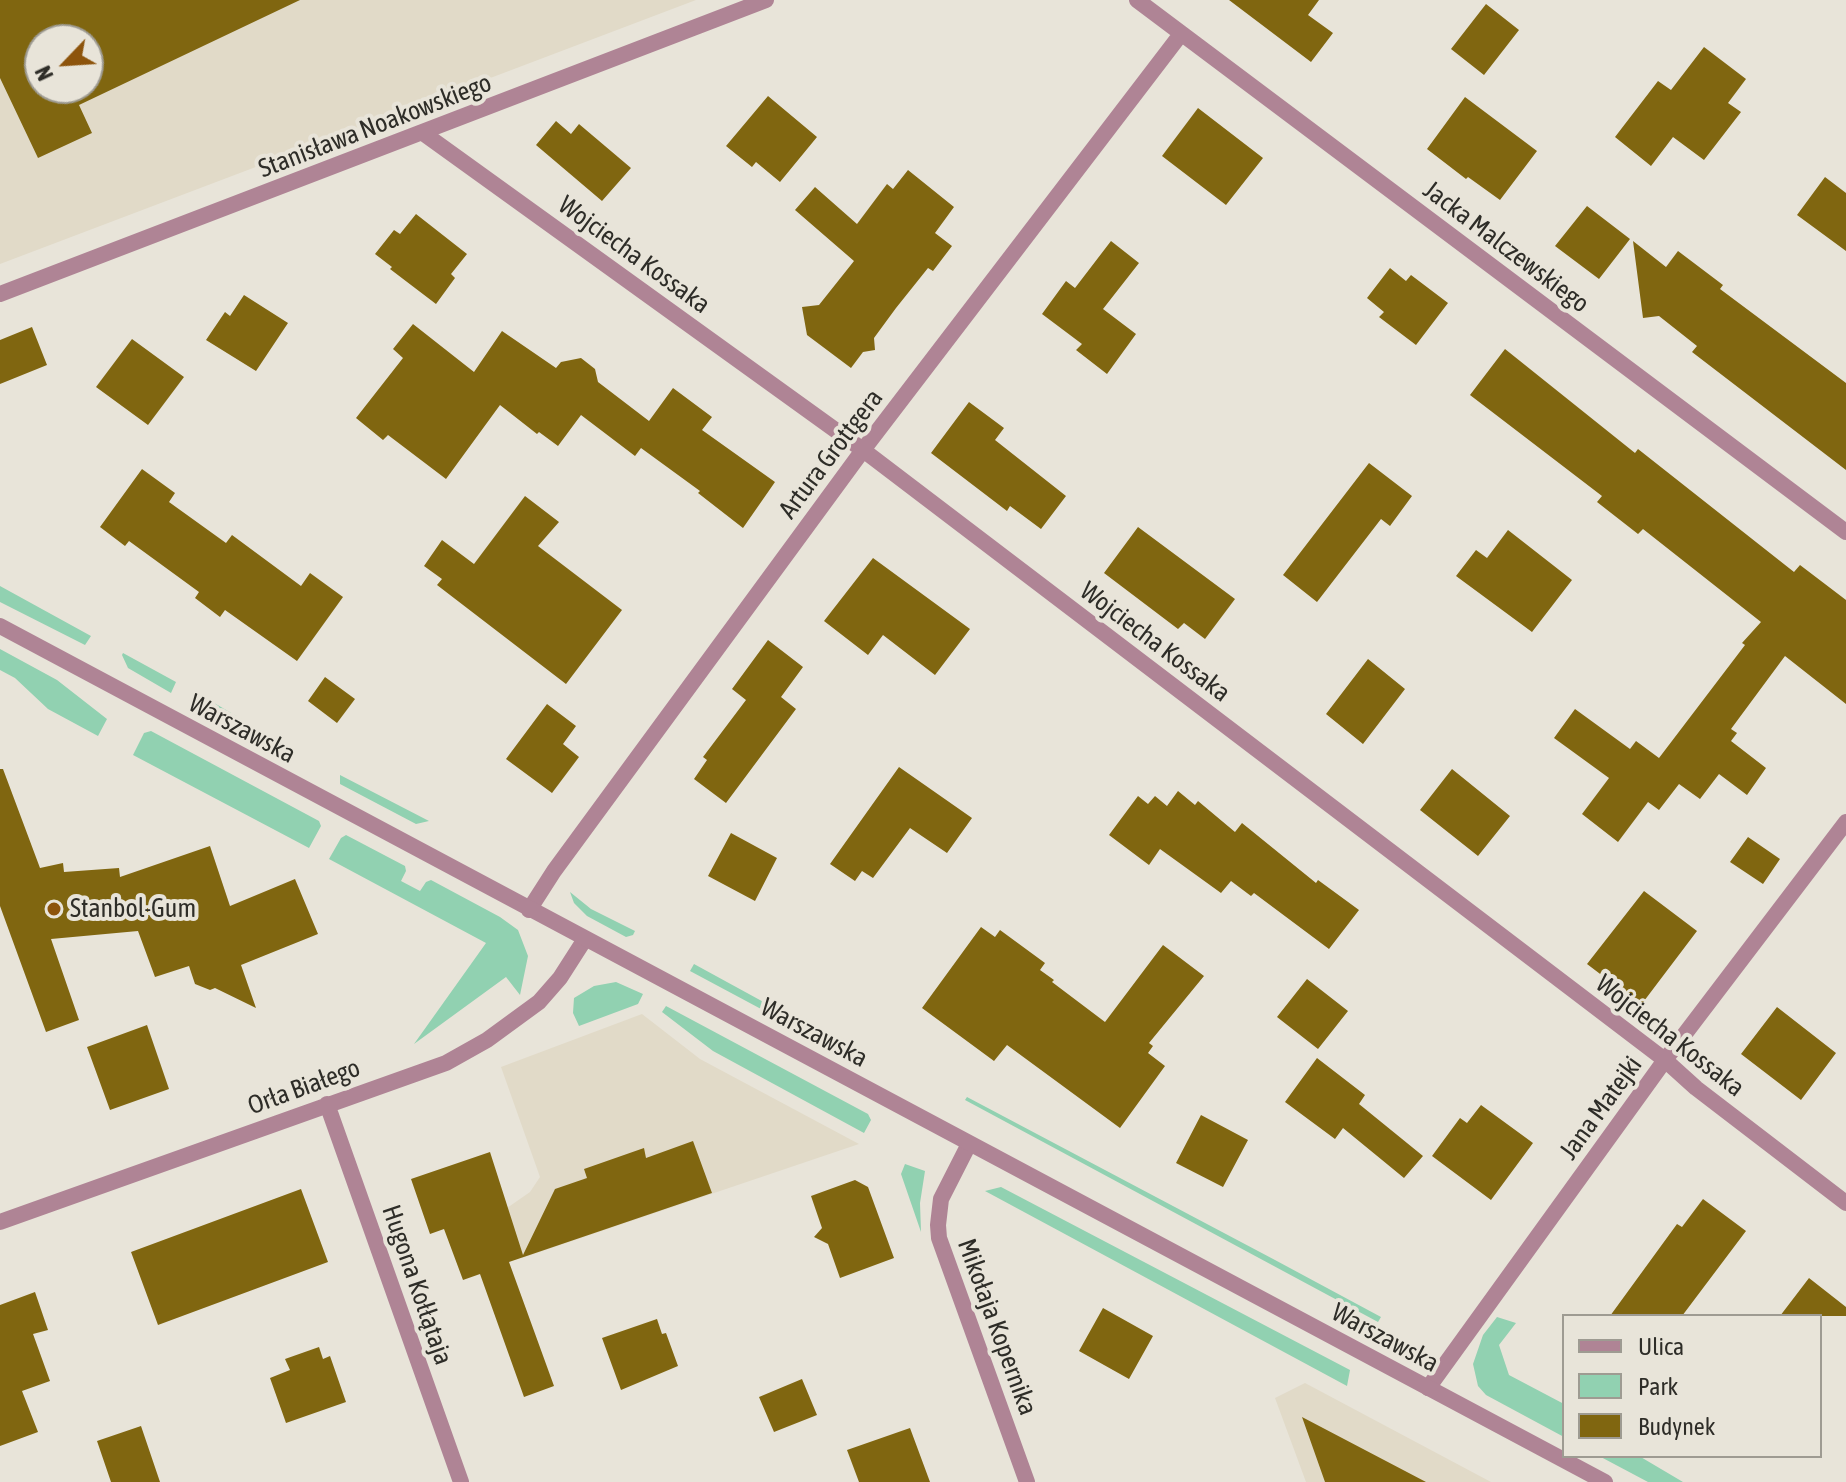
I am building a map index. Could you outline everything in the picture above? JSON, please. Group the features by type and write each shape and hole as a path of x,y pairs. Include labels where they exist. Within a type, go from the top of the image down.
{"street":[{"name":"Stanisława Noakowskiego","path":"0,294 766,0"},
{"name":"Jacka Malczewskiego","path":"1137,0 1846,532"},
{"name":"Artura Grottgera","path":"529,910 563,858 863,450 1181,34"},
{"name":"Wojciecha Kossaka","path":"423,133 863,450 1665,1060 1696,1088 1846,1203"},
{"name":"Warszawska","path":"0,626 1605,1482"},
{"name":"Jana Matejki","path":"1428,1388 1665,1060 1846,822"},
{"name":"Orła Białego","path":"0,1222 446,1063 506,1028 539,1002 560,978 585,939"},
{"name":"Hugona Kołłątaja","path":"327,1104 461,1482"},
{"name":"Mikołaja Kopernika","path":"969,1144 941,1199 939,1238 1027,1482"}],"shaded area":[{"path":"0,0 696,0 0,264"},
{"path":"642,1014 700,1059 859,1144 522,1258 507,1208 530,1192 540,1177 501,1067"},
{"path":"1305,1383 1491,1482 1306,1482 1275,1398"}],"green space":[{"path":"0,586 91,636 85,645 0,602"},
{"path":"0,649 57,680 107,719 98,736 48,709 15,678 0,670"},
{"path":"123,653 176,682 171,693 128,668"},
{"path":"197,693 257,728 254,733 248,736 194,707 192,700"},
{"path":"151,731 319,821 321,826 309,848 133,755 144,733"},
{"path":"340,775 429,821 416,824 340,784"},
{"path":"346,835 405,866 401,881 420,891 431,880 518,930 528,956 520,995 506,977 414,1044 486,943 329,859"},
{"path":"570,892 591,909 635,931 633,935 626,937 587,916 574,903"},
{"path":"694,964 780,1011 776,1017 690,971"},
{"path":"616,982 643,994 638,1004 579,1026 573,1013 574,998 594,986"},
{"path":"666,1006 868,1114 871,1120 864,1133 713,1051 662,1012"},
{"path":"967,1097 1381,1317 1378,1322 965,1100"},
{"path":"905,1164 925,1171 920,1203 921,1232 901,1174"},
{"path":"1001,1187 1350,1370 1347,1386 985,1191"},
{"path":"1497,1317 1516,1323 1499,1345 1509,1375 1562,1403 1562,1436 1486,1395 1478,1386 1473,1364 1483,1335"},
{"path":"1603,1458 1642,1458 1683,1482 1648,1482"}],"building":[{"path":"0,0 300,0 104,93 104,24 24,24 24,104 81,104 92,133 38,158 0,78"},
{"path":"1229,0 1319,0 1308,15 1333,33 1311,62"},
{"path":"1486,4 1519,30 1484,75 1451,49"},
{"path":"1704,47 1746,79 1728,103 1741,112 1704,160 1673,137 1651,166 1615,137 1658,81 1671,90"},
{"path":"768,96 817,137 780,182 756,162 752,167 726,146"},
{"path":"1465,97 1537,151 1500,200 1427,149"},
{"path":"1198,108 1263,158 1226,205 1162,156"},
{"path":"556,121 571,134 579,124 631,168 602,201 536,145"},
{"path":"908,170 954,207 935,233 952,246 933,271 928,268 896,308 874,338 875,350 863,352 851,368 807,335 802,307 819,305 854,261 795,210 815,187 857,224 887,184 893,189"},
{"path":"1825,177 1846,193 1846,251 1797,215"},
{"path":"1587,206 1630,239 1599,279 1555,246"},
{"path":"416,214 467,254 451,274 455,278 436,304 375,254 394,230 400,234"},
{"path":"1111,241 1139,263 1103,309 1136,334 1107,374 1076,350 1082,344 1042,314 1066,281 1075,288"},
{"path":"1633,241 1666,267 1678,251 1723,285 1720,289 1846,383 1846,470 1692,352 1697,346 1659,316 1643,318"},
{"path":"1390,268 1406,281 1411,275 1448,303 1416,345 1379,317 1384,312 1367,298"},
{"path":"244,295 288,323 256,371 206,340 225,312 230,316"},
{"path":"413,324 474,372 502,331 556,368 561,362 581,358 595,369 598,382 649,421 673,388 712,417 702,430 775,482 743,528 698,493 700,491 641,448 635,456 581,415 558,446 500,405 446,479 388,435 383,440 356,418 403,358 393,349"},
{"path":"32,327 47,365 0,384 0,340"},
{"path":"132,339 184,377 148,425 96,387"},
{"path":"1505,349 1635,453 1638,449 1794,572 1800,565 1846,600 1846,704 1785,656 1731,729 1737,733 1731,741 1766,768 1747,795 1719,774 1700,799 1679,784 1659,810 1648,802 1618,842 1582,814 1609,778 1554,738 1575,709 1630,749 1636,741 1659,758 1745,645 1742,643 1761,622 1643,529 1638,534 1597,502 1602,496 1470,395"},
{"path":"969,402 1004,428 995,440 1066,496 1041,529 1010,506 1007,511 931,453"},
{"path":"1369,463 1412,496 1390,526 1381,519 1317,602 1283,575"},
{"path":"142,469 175,493 169,502 226,543 232,535 301,586 310,573 343,597 297,661 225,610 220,617 195,598 199,592 129,541 125,546 100,527"},
{"path":"525,496 559,522 538,546 622,610 566,684 437,585 442,579 424,566 442,540 474,564"},
{"path":"1138,527 1235,599 1205,639 1184,623 1178,629 1104,573"},
{"path":"1508,530 1572,580 1532,632 1456,576 1476,550 1487,558"},
{"path":"873,558 970,629 935,675 883,635 868,655 824,621"},
{"path":"768,640 803,667 781,697 796,709 726,803 694,779 707,760 703,757 746,700 732,689"},
{"path":"1368,659 1405,689 1363,744 1326,714"},
{"path":"325,677 355,699 337,723 308,701"},
{"path":"547,704 576,726 563,744 579,757 552,793 506,759"},
{"path":"899,767 972,818 947,853 910,828 873,878 862,871 855,881 830,864"},
{"path":"0,769 3,769 40,868 63,863 64,872 119,868 120,877 210,846 230,906 295,879 318,934 241,965 256,1008 215,988 210,990 195,984 189,966 155,977 138,931 51,939 79,1020 46,1032 0,906"},
{"path":"1452,769 1510,816 1478,856 1420,810"},
{"path":"1178,791 1195,805 1198,801 1235,832 1242,823 1316,883 1318,880 1359,910 1329,949 1254,893 1251,896 1231,881 1221,893 1160,849 1149,865 1109,835 1138,796 1148,804 1155,796 1167,806"},
{"path":"731,833 777,858 755,901 708,876"},
{"path":"1748,837 1780,859 1763,884 1730,862"},
{"path":"1644,891 1697,931 1641,1005 1587,964"},
{"path":"981,927 995,937 1000,930 1045,963 1040,970 1054,980 1052,982 1105,1022 1163,945 1204,976 1149,1043 1153,1046 1148,1053 1165,1066 1120,1128 1007,1045 994,1061 922,1008"},
{"path":"1307,979 1348,1011 1318,1049 1277,1017"},
{"path":"1777,1007 1836,1053 1801,1100 1741,1054"},
{"path":"147,1025 169,1089 110,1110 87,1047"},
{"path":"1317,1058 1365,1095 1359,1104 1423,1156 1404,1178 1343,1128 1335,1139 1285,1102"},
{"path":"1481,1105 1533,1143 1491,1200 1432,1156 1460,1118 1467,1123"},
{"path":"1201,1115 1248,1140 1223,1187 1176,1163"},
{"path":"693,1141 712,1193 509,1262 554,1386 524,1397 480,1274 463,1280 444,1229 430,1234 411,1179 490,1152 523,1255 555,1189 587,1178 584,1169 644,1148 646,1158"},
{"path":"855,1180 868,1187 894,1258 840,1278 828,1244 814,1237 822,1228 811,1196"},
{"path":"301,1189 328,1262 158,1325 131,1252"},
{"path":"1703,1199 1746,1231 1684,1314 1611,1314 1677,1224 1682,1227"},
{"path":"1809,1278 1846,1307 1846,1316 1782,1314"},
{"path":"35,1292 48,1330 33,1334 50,1381 22,1391 38,1432 0,1446 0,1305"},
{"path":"1103,1308 1153,1336 1129,1379 1079,1351"},
{"path":"657,1319 662,1334 666,1333 678,1366 621,1390 602,1338"},
{"path":"319,1347 323,1359 330,1356 346,1402 286,1423 270,1378 290,1370 285,1359"},
{"path":"802,1379 817,1415 774,1432 759,1397"},
{"path":"1302,1417 1426,1482 1325,1482"},
{"path":"141,1426 160,1482 111,1482 97,1441"},
{"path":"910,1428 930,1482 859,1482 847,1450"}],"place":[{"name":"Stanbol-Gum","path":"54,909"}]}
